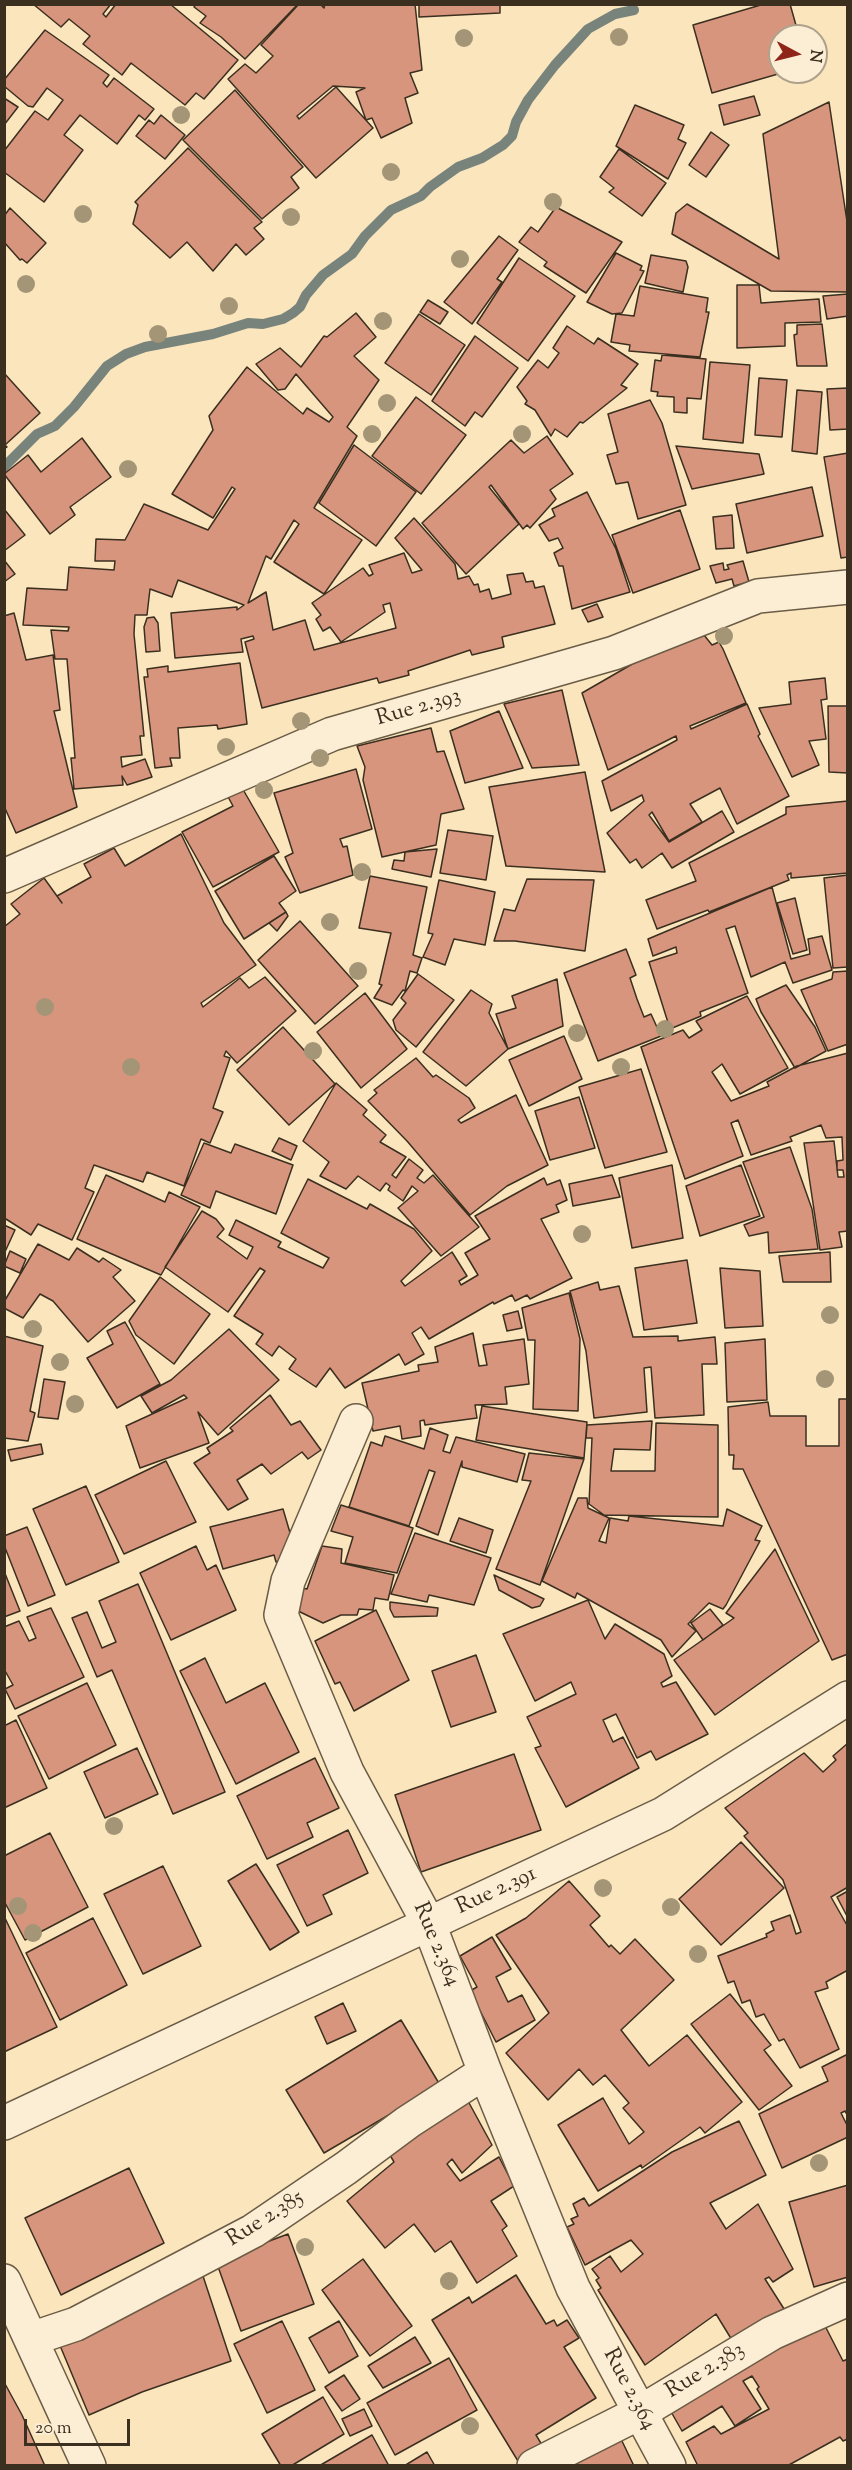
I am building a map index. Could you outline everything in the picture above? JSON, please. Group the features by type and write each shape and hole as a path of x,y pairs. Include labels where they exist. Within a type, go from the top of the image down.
{"street":[{"name":"Rue 2.393","path":"4,876 332,734 614,653 758,596 848,587"},
{"name":"Rue 2.364","path":"356,1422 288,1581 281,1615 347,1772 429,1924 485,2072 573,2288 669,2466"},
{"name":"Rue 2.391","path":"4,2123 663,1814 848,1698"},
{"name":"Rue 2.385","path":"20,2333 76,2324 253,2231 346,2168 408,2122 485,2072"},
{"path":"4,2281 20,2333 89,2466"},
{"name":"Rue 2.383","path":"534,2466 639,2413 772,2333 848,2299"}],"building":[{"path":"33,4 111,4 103,14 106,17 116,4 170,4 238,60 204,99 196,93 185,105 131,63 122,75 83,44 90,36 69,19 61,27"},
{"path":"196,4 298,4 245,59 221,37 200,23 206,16 194,7"},
{"path":"299,4 320,4 324,8 325,4 415,4 422,70 410,73 418,93 405,98 412,123 381,138 372,118 366,120 356,92 365,88 333,86 297,116 299,119 336,87 373,128 316,178 228,79 245,64 256,73 273,56 261,45"},
{"path":"419,4 500,4 500,13 419,17"},
{"path":"764,4 790,4 796,24 768,24 768,77 712,93 693,25"},
{"path":"45,30 109,75 103,83 107,87 114,78 154,109 145,120 139,115 117,144 80,115 64,135 83,150 44,202 4,172 4,151 35,111 48,120 63,100 47,88 33,107 28,106 4,86 4,80"},
{"path":"235,90 303,167 291,177 299,188 262,219 183,140"},
{"path":"754,96 760,115 724,125 719,105"},
{"path":"4,98 18,107 4,125"},
{"path":"829,102 848,228 848,292 771,291 672,234 676,213 687,204 779,259 763,134"},
{"path":"635,105 684,125 678,139 686,143 668,179 616,146"},
{"path":"161,115 185,135 165,159 136,136 149,120 154,124"},
{"path":"711,132 729,145 706,177 689,165"},
{"path":"188,148 262,222 254,228 264,239 246,255 236,244 213,271 187,242 170,258 133,224 138,205 135,202"},
{"path":"619,149 666,183 642,216 609,192 614,188 600,177"},
{"path":"556,207 622,242 586,293 544,266 547,262 519,242 531,227 538,232"},
{"path":"10,208 46,243 27,263 20,260 4,242 4,216"},
{"path":"499,236 518,250 497,279 502,282 472,324 444,302"},
{"path":"616,253 642,266 640,270 644,271 622,313 612,314 587,302"},
{"path":"651,255 686,261 688,267 683,292 645,283"},
{"path":"519,258 575,296 528,361 477,323"},
{"path":"737,285 759,285 761,303 819,299 821,322 785,323 785,346 737,348"},
{"path":"640,286 708,298 706,312 709,312 700,357 629,351 630,345 611,342 616,314 634,316"},
{"path":"848,294 848,316 827,319 823,296"},
{"path":"428,300 448,312 440,324 420,312"},
{"path":"356,313 376,337 354,356 379,380 347,427 357,436 314,508 362,540 324,594 274,562 299,524 294,520 271,559 266,556 248,603 266,592 273,630 305,620 314,650 396,628 390,603 383,605 385,612 341,642 330,627 323,631 316,619 321,615 312,603 363,568 369,576 373,574 369,565 404,553 412,573 422,570 395,538 414,518 455,564 458,579 469,576 474,585 478,584 480,592 489,589 492,599 511,594 507,575 523,573 526,582 533,581 535,588 544,586 555,624 502,637 504,647 472,655 470,650 408,671 409,675 379,683 377,678 262,708 245,642 254,639 253,636 241,639 243,652 175,658 171,613 237,607 237,610 244,605 178,580 172,597 150,589 147,615 135,615 134,634 144,736 140,736 142,755 121,757 122,767 145,759 152,777 127,785 122,776 123,785 74,789 71,758 75,758 67,659 55,659 51,630 68,631 69,627 23,625 27,588 67,590 69,567 114,570 115,561 95,561 96,539 125,540 144,504 208,530 235,489 232,487 213,518 172,494 213,430 209,416 247,367 303,414 307,408 329,422 333,417 296,374 285,389 278,390 256,364 280,348 301,367 324,336 327,337"},
{"path":"419,314 465,345 431,395 385,363"},
{"path":"822,324 827,366 797,366 794,335 797,334 797,325"},
{"path":"567,326 594,344 598,338 638,364 621,385 627,388 583,423 580,422 567,437 555,429 551,436 535,410 525,404 527,401 517,387 538,360 548,368 559,353 553,348"},
{"path":"475,336 518,368 482,417 475,412 465,426 432,401"},
{"path":"662,355 706,359 701,399 687,398 687,413 674,412 674,397 657,396 658,392 651,391 655,360 661,361"},
{"path":"710,362 750,365 743,443 703,439"},
{"path":"4,373 40,413 5,445 7,447 4,449"},
{"path":"759,378 787,380 782,437 755,435"},
{"path":"848,388 848,429 830,430 827,389"},
{"path":"797,390 822,392 817,454 792,451"},
{"path":"416,397 466,435 421,494 372,456"},
{"path":"650,400 662,423 686,505 638,519 628,482 616,484 607,455 618,452 608,414"},
{"path":"547,436 573,474 550,490 556,499 530,528 527,525 523,529 491,485 489,487 519,524 466,574 422,523 511,440 524,453"},
{"path":"82,438 111,477 70,507 75,515 50,534 4,474 28,455 41,472"},
{"path":"354,445 416,492 376,546 319,503"},
{"path":"676,446 759,454 764,474 692,489"},
{"path":"848,453 848,557 841,558 824,457"},
{"path":"812,487 823,536 747,553 736,504"},
{"path":"587,492 616,549 630,592 572,609 563,566 559,566 554,553 563,548 558,538 549,541 539,525 555,516 552,509"},
{"path":"4,509 25,535 4,551"},
{"path":"680,510 700,569 633,593 612,535"},
{"path":"732,515 734,548 716,549 713,517"},
{"path":"4,560 15,574 4,582"},
{"path":"743,561 749,582 734,586 732,579 716,583 710,566 723,563 724,570 729,569 727,565"},
{"path":"597,604 603,617 588,622 582,610"},
{"path":"14,613 26,660 53,655 60,710 54,711 77,807 16,833 4,806 4,616"},
{"path":"154,617 158,623 160,651 146,652 144,627 147,618"},
{"path":"704,635 712,645 719,642 746,703 690,726 691,729 747,704 760,734 758,736 789,796 737,824 720,788 690,804 702,822 669,841 652,812 649,815 669,842 722,811 734,832 672,868 662,853 642,868 636,859 630,863 607,833 644,801 642,795 611,811 602,781 677,740 676,736 608,770 582,693 641,659"},
{"path":"240,663 247,724 218,729 217,725 178,728 180,758 170,758 172,766 155,768 144,677 148,677 147,669 168,666 168,672"},
{"path":"825,678 827,699 821,700 826,739 809,741 819,765 792,777 759,708 791,704 789,682"},
{"path":"562,690 579,765 532,768 504,704"},
{"path":"848,701 848,773 829,772 828,706 847,706"},
{"path":"499,711 523,768 465,783 450,731"},
{"path":"431,728 437,752 444,751 464,809 441,814 436,845 382,857 363,780 365,767 357,746"},
{"path":"356,769 372,829 340,839 343,847 347,846 353,875 300,893 285,857 293,853 274,793"},
{"path":"585,772 605,872 506,866 489,787"},
{"path":"241,786 279,852 213,887 182,832 233,806 227,795"},
{"path":"848,801 848,873 791,878 791,873 787,875 789,880 709,912 708,910 657,929 646,900 696,881 689,863 786,814 786,807"},
{"path":"448,830 493,836 486,880 440,873"},
{"path":"181,834 224,923 256,965 201,1003 203,1007 240,978 249,988 265,977 296,1011 237,1063 226,1051 224,1056 230,1058 213,1108 223,1112 210,1143 201,1139 184,1186 147,1172 143,1182 94,1165 85,1188 94,1192 72,1240 38,1224 31,1235 6,1219 4,1221 4,927 20,914 11,904 44,878 62,903 57,896 91,877 84,864 114,848 125,866"},
{"path":"437,849 431,877 392,869 394,860 404,861 405,852"},
{"path":"274,856 296,891 279,903 286,912 244,939 215,891"},
{"path":"848,875 848,967 833,968 824,878"},
{"path":"370,876 427,887 413,955 422,958 417,973 410,971 405,991 403,990 392,1005 374,998 382,985 379,984 391,933 359,928"},
{"path":"527,879 594,880 585,951 515,941 494,941 504,909 515,911"},
{"path":"439,880 495,892 485,945 454,939 445,965 423,957 433,934 428,933"},
{"path":"772,887 791,959 810,954 808,939 822,936 832,970 793,983 785,962 751,977 735,926 726,929 748,993 700,1012 701,1016 670,1029 649,962 677,953 676,947 653,956 648,939"},
{"path":"795,898 807,950 793,954 777,903"},
{"path":"286,912 288,916 277,931 269,923"},
{"path":"300,921 358,986 315,1024 258,960"},
{"path":"626,949 636,975 630,978 644,1017 651,1014 661,1036 598,1061 564,973"},
{"path":"848,971 848,1044 828,1051 801,990 832,979 833,972"},
{"path":"418,974 454,1000 416,1047 396,1030 393,1020 406,1003 401,998"},
{"path":"557,979 563,1026 508,1049 496,1014 516,1008 512,996"},
{"path":"786,985 815,1027 826,1051 795,1068 761,1012 756,999"},
{"path":"471,990 492,1004 489,1013 508,1049 466,1086 423,1052"},
{"path":"365,993 407,1049 361,1088 317,1032"},
{"path":"747,996 788,1068 740,1094 722,1064 712,1072 731,1101 769,1086 767,1082 797,1066 848,1053 848,1231 839,1232 842,1247 820,1250 804,1143 834,1141 837,1168 837,1161 843,1160 842,1137 826,1138 821,1125 790,1137 792,1141 751,1155 738,1120 731,1123 743,1156 685,1179 641,1047 683,1030 689,1038 702,1030 696,1021","holes":["837,1170 843,1170 844,1177 838,1177"]},
{"path":"283,1027 335,1084 289,1125 237,1070"},
{"path":"564,1036 582,1079 529,1106 509,1060"},
{"path":"416,1058 433,1077 436,1075 469,1098 475,1108 458,1120 461,1123 516,1095 548,1165 507,1186 470,1215 407,1141 368,1101 377,1093 374,1090"},
{"path":"641,1069 667,1152 605,1168 579,1087"},
{"path":"336,1083 367,1110 363,1115 386,1135 380,1142 406,1157 392,1175 396,1178 409,1159 423,1170 417,1178 424,1183 433,1175 479,1227 441,1256 398,1208 418,1191 412,1186 403,1201 388,1190 390,1186 386,1183 380,1191 358,1176 346,1189 320,1176 329,1162 303,1141"},
{"path":"579,1097 595,1148 550,1160 535,1111"},
{"path":"279,1138 297,1146 291,1160 272,1151"},
{"path":"204,1143 231,1153 235,1144 293,1165 276,1214 216,1191 210,1208 181,1195"},
{"path":"790,1147 812,1209 818,1249 769,1253 768,1232 749,1236 744,1225 764,1217 743,1162"},
{"path":"672,1165 683,1238 632,1248 619,1178"},
{"path":"741,1165 760,1216 700,1236 686,1186"},
{"path":"106,1175 165,1202 169,1192 200,1207 161,1275 77,1239"},
{"path":"612,1175 620,1197 573,1206 569,1184"},
{"path":"544,1178 547,1185 560,1180 567,1200 556,1205 559,1212 541,1219 572,1278 530,1299 527,1295 515,1301 512,1295 494,1304 493,1302 429,1339 421,1327 412,1333 424,1354 405,1365 399,1354 345,1388 330,1368 316,1387 289,1369 296,1359 279,1346 272,1356 256,1344 263,1334 234,1316 265,1271 260,1268 228,1312 165,1267 202,1211 216,1219 224,1229 217,1237 247,1259 253,1247 229,1235 236,1220 281,1242 278,1247 323,1268 329,1258 281,1233 308,1179 367,1209 370,1204 414,1229 432,1251 401,1281 405,1286 452,1252 467,1276 459,1281 461,1285 478,1275 465,1253 490,1239 475,1216"},
{"path":"4,1225 15,1230 4,1254"},
{"path":"38,1244 69,1260 77,1248 99,1262 103,1258 121,1270 113,1277 135,1301 88,1342 53,1301 40,1294 23,1318 4,1308 4,1302"},
{"path":"10,1251 26,1259 20,1273 4,1266"},
{"path":"830,1252 831,1282 783,1282 779,1256"},
{"path":"687,1260 697,1323 644,1330 635,1268"},
{"path":"720,1268 760,1271 763,1326 725,1328"},
{"path":"160,1277 210,1314 174,1364 136,1335 129,1321"},
{"path":"598,1282 600,1290 619,1286 633,1337 678,1336 678,1341 715,1337 717,1364 702,1364 704,1415 655,1418 651,1367 644,1368 647,1412 594,1418 586,1351 570,1291"},
{"path":"569,1293 580,1339 578,1411 533,1409 535,1340 528,1340 522,1308"},
{"path":"518,1311 522,1328 507,1331 503,1315"},
{"path":"125,1322 160,1384 117,1408 87,1358 113,1344 107,1331"},
{"path":"229,1329 279,1380 218,1435 198,1412 209,1443 140,1468 126,1426 187,1398 184,1395 152,1413 141,1396 171,1380"},
{"path":"473,1333 479,1366 487,1365 483,1345 524,1339 529,1384 505,1387 507,1404 475,1405 477,1418 425,1425 424,1420 420,1421 421,1436 402,1439 400,1426 373,1431 362,1383 419,1371 418,1365 438,1362 435,1347"},
{"path":"4,1336 43,1346 30,1411 35,1413 28,1441 4,1438"},
{"path":"765,1339 767,1400 727,1402 725,1343"},
{"path":"44,1379 65,1382 58,1419 38,1417"},
{"path":"270,1395 291,1425 300,1421 321,1450 308,1459 302,1452 271,1474 262,1464 237,1480 248,1499 228,1510 194,1463 210,1453 207,1448 233,1431 230,1428"},
{"path":"839,1399 848,1399 848,1654 832,1660 743,1469 733,1469 734,1455 729,1455 728,1407 768,1402 770,1416 806,1416 806,1446 839,1446"},
{"path":"482,1406 587,1422 584,1458 476,1440"},
{"path":"652,1421 650,1450 614,1449 611,1471 655,1471 656,1423 718,1425 718,1517 604,1515 589,1504 592,1438 586,1438 587,1425"},
{"path":"430,1428 448,1435 443,1451 450,1453 456,1437 525,1454 517,1482 462,1467 462,1461 438,1535 416,1526 435,1472 429,1470 409,1526 349,1507 371,1442 382,1446 385,1436 424,1449"},
{"path":"41,1444 43,1454 11,1461 8,1450"},
{"path":"529,1453 584,1459 540,1585 496,1569 531,1481 522,1480"},
{"path":"166,1461 196,1522 124,1554 95,1495"},
{"path":"86,1486 119,1562 66,1585 33,1509"},
{"path":"578,1498 587,1498 588,1508 609,1518 599,1541 606,1543 610,1518 628,1521 629,1516 723,1526 727,1509 762,1526 755,1540 760,1541 723,1609 709,1603 688,1624 696,1631 672,1657 661,1640 577,1593 575,1598 542,1581"},
{"path":"341,1505 413,1528 397,1573 345,1563 353,1537 331,1531"},
{"path":"283,1509 296,1553 276,1562 274,1555 223,1569 210,1527"},
{"path":"459,1518 493,1530 486,1553 450,1541"},
{"path":"27,1527 55,1595 28,1606 4,1545 4,1536"},
{"path":"415,1533 491,1558 474,1605 429,1595 427,1602 391,1594"},
{"path":"196,1546 207,1570 216,1565 236,1610 171,1640 140,1573"},
{"path":"322,1546 342,1549 341,1563 394,1575 388,1600 375,1598 373,1610 359,1609 357,1615 341,1615 323,1623 296,1610 296,1587 307,1589"},
{"path":"775,1549 819,1641 715,1715 674,1660 734,1618 726,1613"},
{"path":"4,1571 20,1611 4,1617"},
{"path":"494,1575 544,1599 540,1606 532,1608 499,1590"},
{"path":"138,1584 225,1792 173,1814 112,1670 97,1677 72,1618 87,1612 102,1648 116,1642 99,1601"},
{"path":"588,1600 605,1639 615,1624 664,1654 672,1676 661,1683 663,1687 676,1682 708,1734 656,1760 651,1751 637,1758 616,1714 603,1720 613,1742 623,1737 639,1768 566,1807 535,1748 541,1746 527,1717 576,1694 571,1682 535,1701 503,1634"},
{"path":"390,1602 438,1608 437,1616 394,1617 390,1609"},
{"path":"51,1608 84,1677 15,1709 5,1689 13,1685 4,1669 4,1627 19,1621 29,1641 36,1638 27,1617"},
{"path":"710,1609 723,1625 703,1640 691,1623"},
{"path":"376,1610 409,1680 354,1711 340,1682 335,1684 315,1641"},
{"path":"476,1655 496,1712 451,1727 432,1671"},
{"path":"205,1658 226,1703 265,1683 299,1752 236,1784 180,1671"},
{"path":"87,1683 116,1745 49,1779 18,1716"},
{"path":"16,1720 47,1788 4,1808 4,1726"},
{"path":"848,1743 848,1887 831,1897 848,1927 848,1970 826,1982 828,1988 815,1992 839,2049 800,2068 784,2039 779,2041 764,2014 756,2017 750,2000 742,2003 734,1981 728,1983 718,1956 767,1937 766,1934 774,1930 771,1922 790,1915 796,1934 801,1932 783,1880 744,1836 748,1833 725,1808 804,1753 823,1772 836,1760 833,1756"},
{"path":"137,1748 158,1794 105,1818 84,1772"},
{"path":"514,1754 541,1830 421,1872 395,1795"},
{"path":"315,1758 339,1808 307,1823 313,1837 267,1859 237,1796"},
{"path":"348,1830 368,1873 323,1895 332,1914 307,1926 277,1865"},
{"path":"50,1833 88,1907 25,1940 4,1901 4,1856"},
{"path":"741,1842 784,1888 721,1945 679,1899"},
{"path":"256,1864 299,1932 270,1950 228,1881"},
{"path":"163,1866 201,1946 143,1974 104,1894"},
{"path":"569,1881 600,1916 590,1925 609,1947 611,1945 620,1954 635,1939 674,1980 621,2030 649,2066 687,2035 742,2102 705,2133 700,2127 642,2168 641,2165 598,2191 558,2125 603,2098 629,2144 644,2132 623,2108 629,2103 605,2075 593,2085 579,2069 548,2100 506,2053 549,2013 496,1935 526,1918"},
{"path":"848,1891 848,1918 837,1897"},
{"path":"4,1916 57,2027 4,2052"},
{"path":"93,1918 127,1985 60,2020 26,1953"},
{"path":"492,1937 511,1969 496,1977 508,2002 522,1995 535,2020 496,2042 470,1991 477,1987 460,1956"},
{"path":"730,1994 771,2045 764,2050 792,2086 759,2110 691,2024"},
{"path":"343,2003 356,2031 327,2044 315,2017"},
{"path":"401,2020 440,2085 324,2153 286,2090"},
{"path":"848,2054 848,2116 845,2111 841,2113 848,2127 848,2137 782,2168 759,2114 828,2081 822,2067"},
{"path":"462,2090 492,2145 462,2173 452,2159 447,2164 460,2181 499,2157 514,2186 491,2201 507,2226 502,2230 517,2256 477,2283 451,2241 435,2252 414,2224 385,2248 347,2201 394,2162 387,2150"},
{"path":"739,2121 766,2175 710,2203 726,2229 758,2204 793,2269 773,2282 769,2277 765,2279 786,2312 735,2345 716,2314 645,2365 598,2290 601,2288 596,2280 599,2278 592,2269 610,2256 621,2272 643,2254 631,2240 585,2265 567,2227 574,2224 571,2219 578,2216 573,2204 584,2198 589,2206 672,2152"},
{"path":"129,2168 164,2243 61,2295 25,2218"},
{"path":"848,2185 848,2277 814,2287 789,2202"},
{"path":"288,2234 314,2304 241,2331 216,2261"},
{"path":"363,2259 412,2326 370,2356 322,2290"},
{"path":"202,2273 231,2361 142,2392 89,2415 56,2336"},
{"path":"516,2275 546,2324 554,2320 557,2326 567,2320 579,2338 564,2347 596,2398 536,2435 545,2450 521,2466 432,2320 469,2297 472,2303"},
{"path":"821,2318 843,2361 848,2359 848,2439 843,2441 840,2437 787,2466 698,2466 686,2442 714,2426 721,2434 769,2409 757,2389 759,2387 752,2376 743,2381 761,2409 735,2426 722,2406 682,2431 666,2403"},
{"path":"282,2321 315,2390 267,2413 234,2344"},
{"path":"339,2321 358,2356 329,2373 309,2338"},
{"path":"415,2337 431,2363 383,2388 368,2366"},
{"path":"449,2358 477,2410 395,2455 367,2403"},
{"path":"344,2375 360,2399 342,2411 325,2387"},
{"path":"4,2382 22,2415 45,2466 4,2466"},
{"path":"323,2397 344,2434 291,2466 281,2466 262,2434"},
{"path":"364,2409 372,2426 350,2436 342,2419"},
{"path":"372,2435 389,2466 319,2466"},
{"path":"621,2439 634,2466 566,2466"},
{"path":"427,2452 435,2466 404,2466"}],"waterway":[{"path":"4,467 37,434 55,426 74,407 107,366 126,354 145,347 213,334 248,323 263,324 283,319 293,313 323,275 352,254 365,236 391,210 421,196 458,167 482,158 503,145 512,136 516,122 528,100 555,65 588,29 615,14 634,10"}]}
